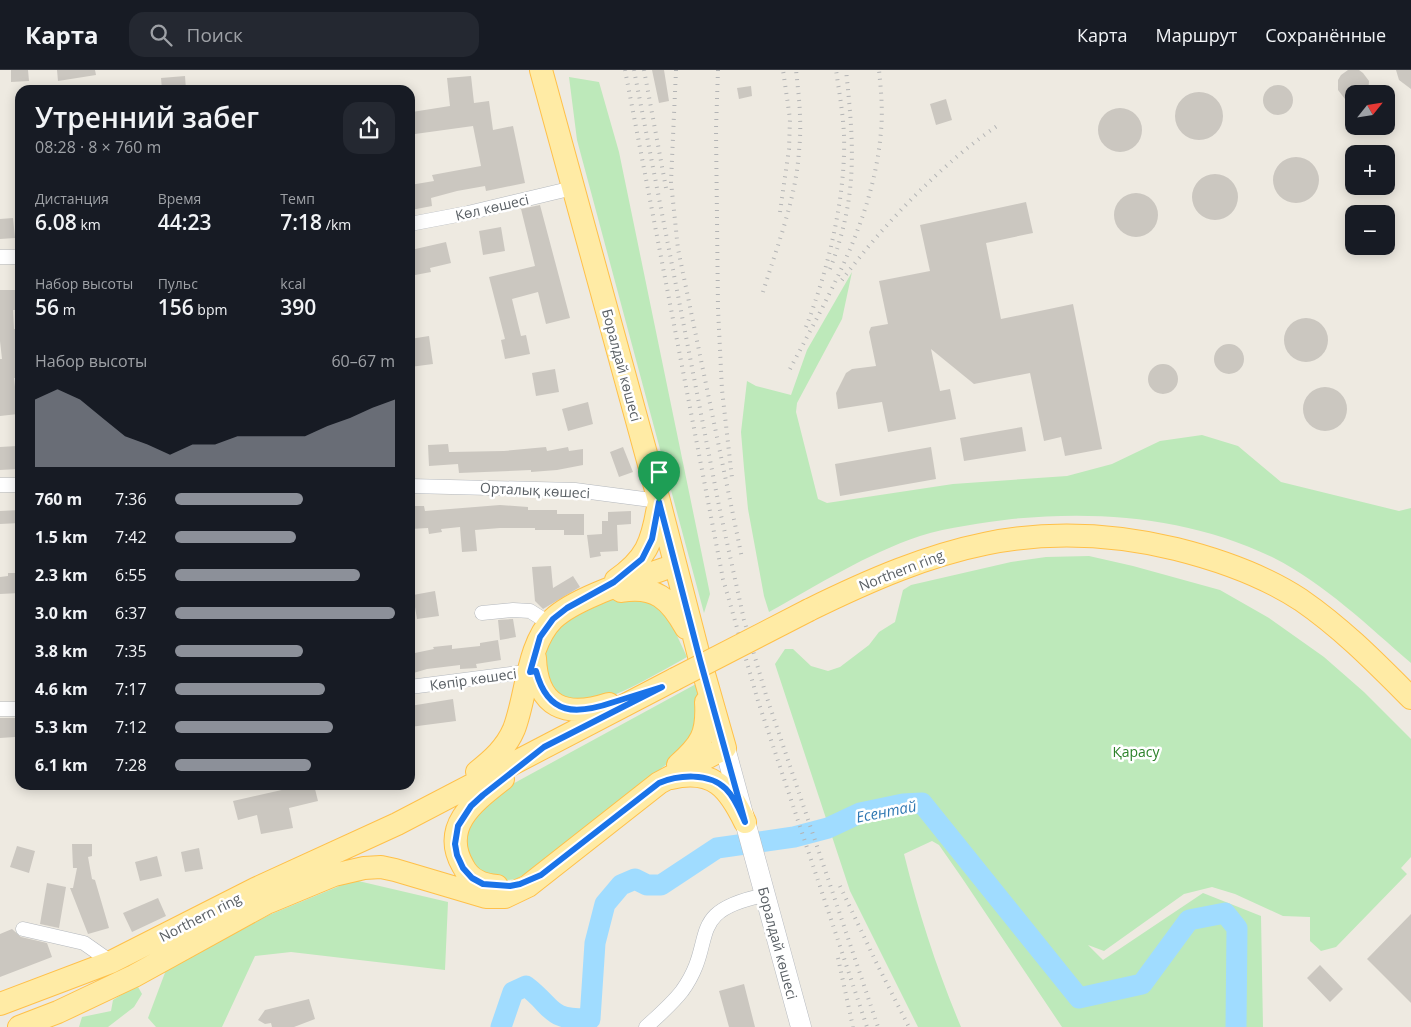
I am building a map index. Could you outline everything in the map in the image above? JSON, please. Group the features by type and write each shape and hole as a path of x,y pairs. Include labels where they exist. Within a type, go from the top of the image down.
{"main road":[{"name":"Боралдай көшесі","path":"541,70 659,502 701,666 801,1027"},
{"path":"590,597 626,574 642,559 652,539 659,502"},
{"name":"Northern ring","path":"19,1027 58,1012 134,976 269,902 397,824 809,610 878,577 914,563 984,543 1020,537 1064,534 1112,536 1152,543 1202,556 1258,577 1300,600 1348,634 1411,698"},
{"path":"436,803 497,756 508,741 514,729 533,671 536,647 550,623 567,608 590,597 675,565"},
{"path":"269,902 334,875 364,868 381,867 486,897 506,897 520,891 659,783 694,750 704,736 706,713 701,666 680,617 662,597 652,591 638,589 590,597"},
{"path":"533,671 550,700 571,711 597,708 668,683"},
{"path":"541,875 510,886 483,884 472,878 463,868 455,844 458,826 471,806 544,747"},
{"path":"659,783 725,748"},
{"path":"659,783 670,778 685,776 700,777 720,784 735,801 745,822"},
{"name":"Northern ring","path":"0,1004 111,962 254,889 397,824"}],"street":[{"name":"Көл көшесі","path":"415,223 468,214 573,188"},
{"path":"0,257 15,257"},
{"path":"0,485 15,485"},
{"name":"Орталық көшесі","path":"415,486 575,490 659,502"},
{"path":"482,613 514,610 530,611 550,623"},
{"name":"Көпір көшесі","path":"415,686 533,671"},
{"path":"0,709 15,709"},
{"path":"646,1027 682,992 695,966 707,925 722,909 740,900 765,895"},
{"path":"23,929 84,943 111,962"}],"green space":[{"path":"569,77 599,82 619,152 710,594 704,613 577,140"},
{"path":"852,272 842,319 797,403 796,412 818,499 827,503 953,484 1067,476 1112,464 1160,441 1202,435 1238,446 1281,482 1399,511 1411,508 1411,663 1328,593 1293,568 1274,558 1243,544 1211,534 1146,520 1112,517 1045,516 1012,519 920,536 861,561 769,612 764,596 748,509 744,468 741,432 747,381 756,386 791,395 807,350"},
{"name":"Қарасу","path":"1089,556 1220,590 1269,618 1324,657 1364,692 1411,739 1411,857 1401,868 1407,874 1336,947 1321,951 1310,941 1310,917 1283,916 1235,894 1212,887 1184,894 1104,951 1088,945 1103,960 1203,893 1261,916 1263,1027 1062,1027 939,845 932,841 904,854 929,942 961,1027 918,1027 850,891 775,664 785,649 793,649 811,666 828,671 840,667 869,645 879,632 895,622 903,590 911,585 1011,562 1046,557"},
{"path":"633,596 658,607 672,625 687,657 637,684 597,701 580,703 556,696 542,658 546,645 563,621 604,599"},
{"path":"696,684 701,721 682,752 535,868 516,879 507,880 486,877 469,860 463,832 496,793"},
{"path":"354,880 448,902 445,970 291,952 255,956 222,1027 156,1027 148,1018 166,970 269,915"},
{"path":"137,985 142,994 134,1007 108,1027 79,1027 82,1017 111,1011 113,1000"}],"building":[{"path":"11,70 28,70 29,81 11,82"},
{"path":"57,70 95,70 96,75 58,81"},
{"path":"652,70 664,70 669,101 659,103"},
{"path":"1348,70 1359,70 1369,81 1369,85 1345,85 1345,99 1338,90 1338,80"},
{"path":"1396,70 1411,70 1411,89 1399,80"},
{"path":"185,76 186,85 162,85 161,78"},
{"path":"471,76 474,103 489,101 493,130 513,126 525,183 486,191 485,186 457,191 431,198 432,206 415,209 415,184 434,181 432,175 481,166 473,126 415,134 415,112 450,106 447,78"},
{"path":"1278,85 1289,89 1293,100 1289,111 1278,115 1267,111 1263,100 1267,89"},
{"path":"751,86 752,96 739,99 737,88"},
{"path":"1199,92 1208,94 1216,99 1221,107 1223,116 1221,125 1216,133 1208,138 1199,140 1190,138 1182,133 1177,125 1175,116 1177,107 1182,99 1190,94"},
{"path":"946,99 952,120 936,125 930,104"},
{"path":"1124,108 1136,114 1141,121 1141,139 1136,146 1129,151 1116,152 1108,149 1101,142 1098,126 1101,118 1108,111"},
{"path":"1301,157 1305,158 1315,167 1318,171 1318,189 1309,199 1301,203 1291,203 1283,199 1274,189 1273,175 1277,167 1287,158"},
{"path":"1215,174 1228,178 1234,184 1238,197 1234,210 1228,216 1215,220 1202,216 1196,210 1192,197 1196,184 1202,178"},
{"path":"1140,193 1152,199 1157,206 1157,224 1152,231 1145,236 1132,237 1124,234 1117,227 1114,211 1117,203 1124,196"},
{"path":"1026,202 1033,233 986,243 1001,319 1073,304 1102,449 1065,456 1061,437 1044,441 1030,373 974,384 931,349 940,391 950,389 956,419 888,432 882,402 838,409 836,393 846,373 852,369 876,366 869,332 871,327 888,324 879,281 930,271 920,225"},
{"path":"540,205 570,318 546,324 538,292 512,299 521,336 526,335 530,354 505,359 501,340 505,339 489,277 535,266 521,209"},
{"path":"13,218 15,238 0,239 0,219"},
{"path":"501,227 505,251 483,255 479,231"},
{"path":"446,242 451,263 430,268 431,272 415,275 415,249"},
{"path":"0,290 15,290 15,310 13,310 15,329 15,414 0,416 0,359 2,359"},
{"path":"1306,318 1318,322 1324,328 1328,340 1324,352 1318,358 1306,362 1294,358 1288,352 1284,340 1288,328 1294,322"},
{"path":"429,336 433,364 415,366 415,338"},
{"path":"1229,344 1239,349 1244,359 1239,369 1229,374 1219,369 1214,359 1219,349"},
{"path":"1163,364 1169,365 1177,373 1177,385 1169,393 1163,394 1157,393 1149,385 1148,379 1149,373 1157,365"},
{"path":"555,369 559,392 536,396 532,373"},
{"path":"1321,387 1329,387 1341,393 1347,409 1341,425 1329,431 1321,431 1309,425 1303,413 1303,405 1309,393"},
{"path":"588,402 593,424 568,431 562,409"},
{"path":"1022,427 1026,451 964,461 960,438"},
{"path":"448,444 449,452 504,451 546,447 547,451 568,447 569,451 583,449 583,465 531,472 531,470 459,473 458,464 429,466 428,445"},
{"path":"15,446 15,469 0,470 0,447"},
{"path":"623,447 633,472 619,477 610,452"},
{"path":"931,447 936,479 840,496 835,464"},
{"path":"500,505 528,507 528,510 557,510 557,514 584,514 584,535 564,535 564,530 535,530 535,528 475,530 477,551 462,552 460,527 441,529 442,532 429,534 428,528 415,529 415,506 424,506 425,511"},
{"path":"15,510 15,523 0,524 0,511"},
{"path":"631,511 631,524 617,525 618,551 600,552 601,556 590,558 587,535 602,534 602,521 608,521 608,512"},
{"path":"551,566 553,588 573,576 580,587 543,609 535,601 532,567"},
{"path":"8,573 15,573 15,593 0,594 0,577 8,576"},
{"path":"435,591 439,616 417,619 415,595"},
{"path":"513,619 516,637 500,640 498,620"},
{"path":"498,640 501,660 476,664 477,668 460,669 460,665 427,669 415,673 415,653 434,649 433,647 452,645 452,649 480,646 480,643"},
{"path":"453,699 456,721 415,726 415,705"},
{"path":"0,718 15,718 15,737 0,738"},
{"path":"282,790 315,790 318,801 289,808 293,828 261,834 257,815 238,820 233,801"},
{"path":"72,844 92,844 92,856 88,857 92,879 95,880 109,928 88,934 70,888 73,888 77,868 73,868"},
{"path":"17,846 35,851 29,873 10,867"},
{"path":"199,848 203,869 185,872 181,852"},
{"path":"157,856 162,876 140,881 135,862"},
{"path":"47,883 66,887 59,928 40,924"},
{"path":"158,898 166,916 132,932 123,913"},
{"path":"1411,914 1411,1003 1367,959"},
{"path":"12,929 21,937 47,943 52,957 0,977 0,934"},
{"path":"1320,965 1343,989 1330,1002 1307,978"},
{"path":"744,984 755,1027 729,1027 719,991"},
{"path":"309,999 315,1019 294,1027 272,1027 271,1023 265,1024 258,1020 265,1010"}],"waterway":[{"name":"Есентай","path":"501,1027 513,992 526,986 558,1015 576,1019 590,1019 595,943 605,904 621,885 635,879 647,885 661,885 717,848 794,837 828,828 860,813 903,804 922,803 1079,998 1142,984 1189,920 1225,913 1237,928 1236,1027"}],"railway":[{"path":"625,70 723,579 758,701 867,1027"},
{"path":"634,70 719,506 744,620 766,695 878,1027"},
{"path":"644,70 666,188"},
{"path":"676,70 671,182 678,249 742,558"},
{"path":"718,70 716,129 718,309 722,390 732,478"},
{"path":"780,212 789,149 790,119 783,70"},
{"path":"763,292 790,205 797,169 800,120 796,70"},
{"path":"806,327 828,258 839,208 842,183 844,135 836,70"},
{"path":"830,269 845,218 852,171 851,123 846,70"},
{"path":"790,369 835,283 860,224 869,194 877,163 881,131 882,108 879,70"},
{"path":"842,280 876,238 936,175 957,156 1000,124"},
{"path":"840,886 909,1027"},
{"path":"838,958 853,1027"}],"route":[{"path":"659,502 745,822 735,801 720,784 700,777 670,778 659,783 541,875 510,886 483,884 472,878 463,868 457,855 455,844 458,826 471,806 544,747 662,687 597,708 571,711 556,705 550,700 538,680 536,671 530,672 540,637 553,619 567,608 590,597 626,574 642,559 652,539 659,502"}]}
